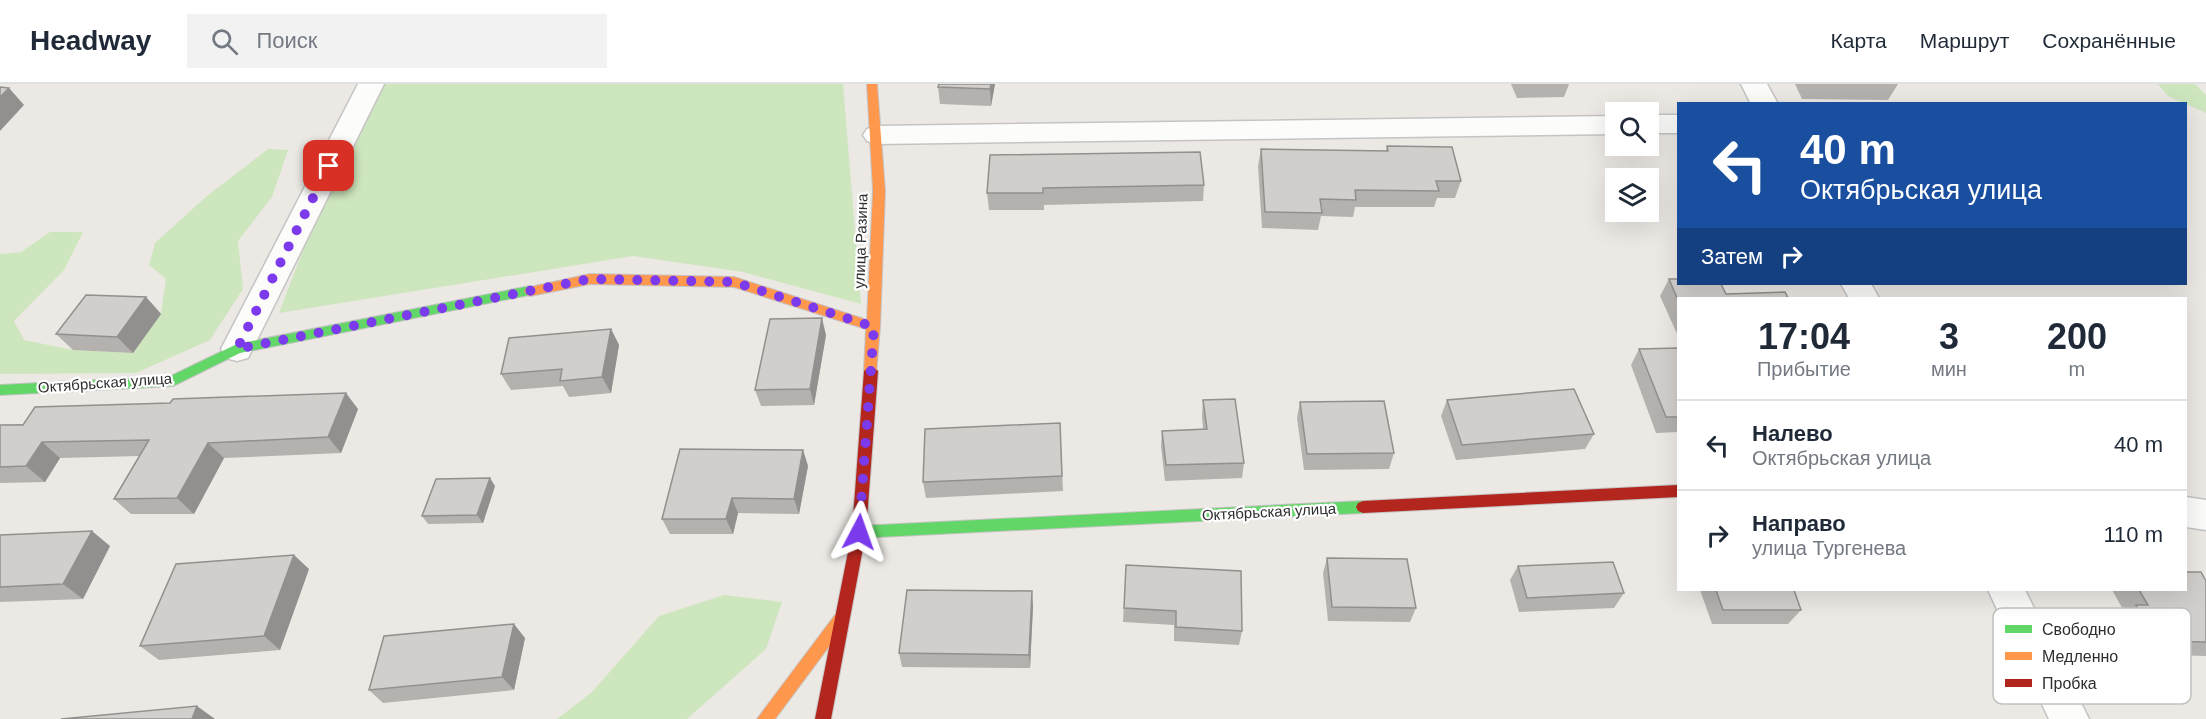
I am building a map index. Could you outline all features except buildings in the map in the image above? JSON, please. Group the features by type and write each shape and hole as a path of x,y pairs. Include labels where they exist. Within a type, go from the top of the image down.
{"street":[{"path":"237,349 371,84"},
{"name":"улица Разина","path":"823,719 859,532 874,327 879,191 872,84"},
{"path":"1754,84 1764,102"},
{"path":"1659,124 1677,124"},
{"path":"877,135 1605,125"},
{"name":"Октябрьская улица","path":"0,390 173,381 237,349 590,279 734,282 874,327"},
{"name":"Октябрьская улица","path":"859,532 1677,492"},
{"path":"2187,512 2206,515"},
{"path":"2006,591 2015,608"},
{"path":"765,719 844,614"},
{"path":"2062,704 2069,719"}],"green space":[{"path":"385,84 843,84 861,304 743,272 633,256 279,313 303,250"},
{"path":"2158,84 2195,84 2206,95 2206,113 2187,104 2187,102 2168,96"},
{"path":"268,149 288,150 272,197 238,241 243,289 210,340 136,373 0,374 0,254 21,252 50,232 83,232 64,270 14,321 24,340 73,350 133,353 161,313 166,279 149,265 155,243 207,196"},
{"path":"724,595 782,602 766,649 687,719 557,719 592,692 659,616"}],"traffic: fast":[{"path":"0,390 173,381 237,349 530,291"},
{"path":"859,532 1363,507"}],"traffic: slow":[{"path":"871,371 879,191 872,84"},
{"path":"530,291 590,279 734,282 874,327"},
{"path":"765,719 840,620"}],"traffic: jam":[{"path":"823,719 859,532 871,371"},
{"path":"1363,507 1677,491"}],"route":[{"path":"329,166 237,349 590,279 734,282 874,327 859,532"}]}
